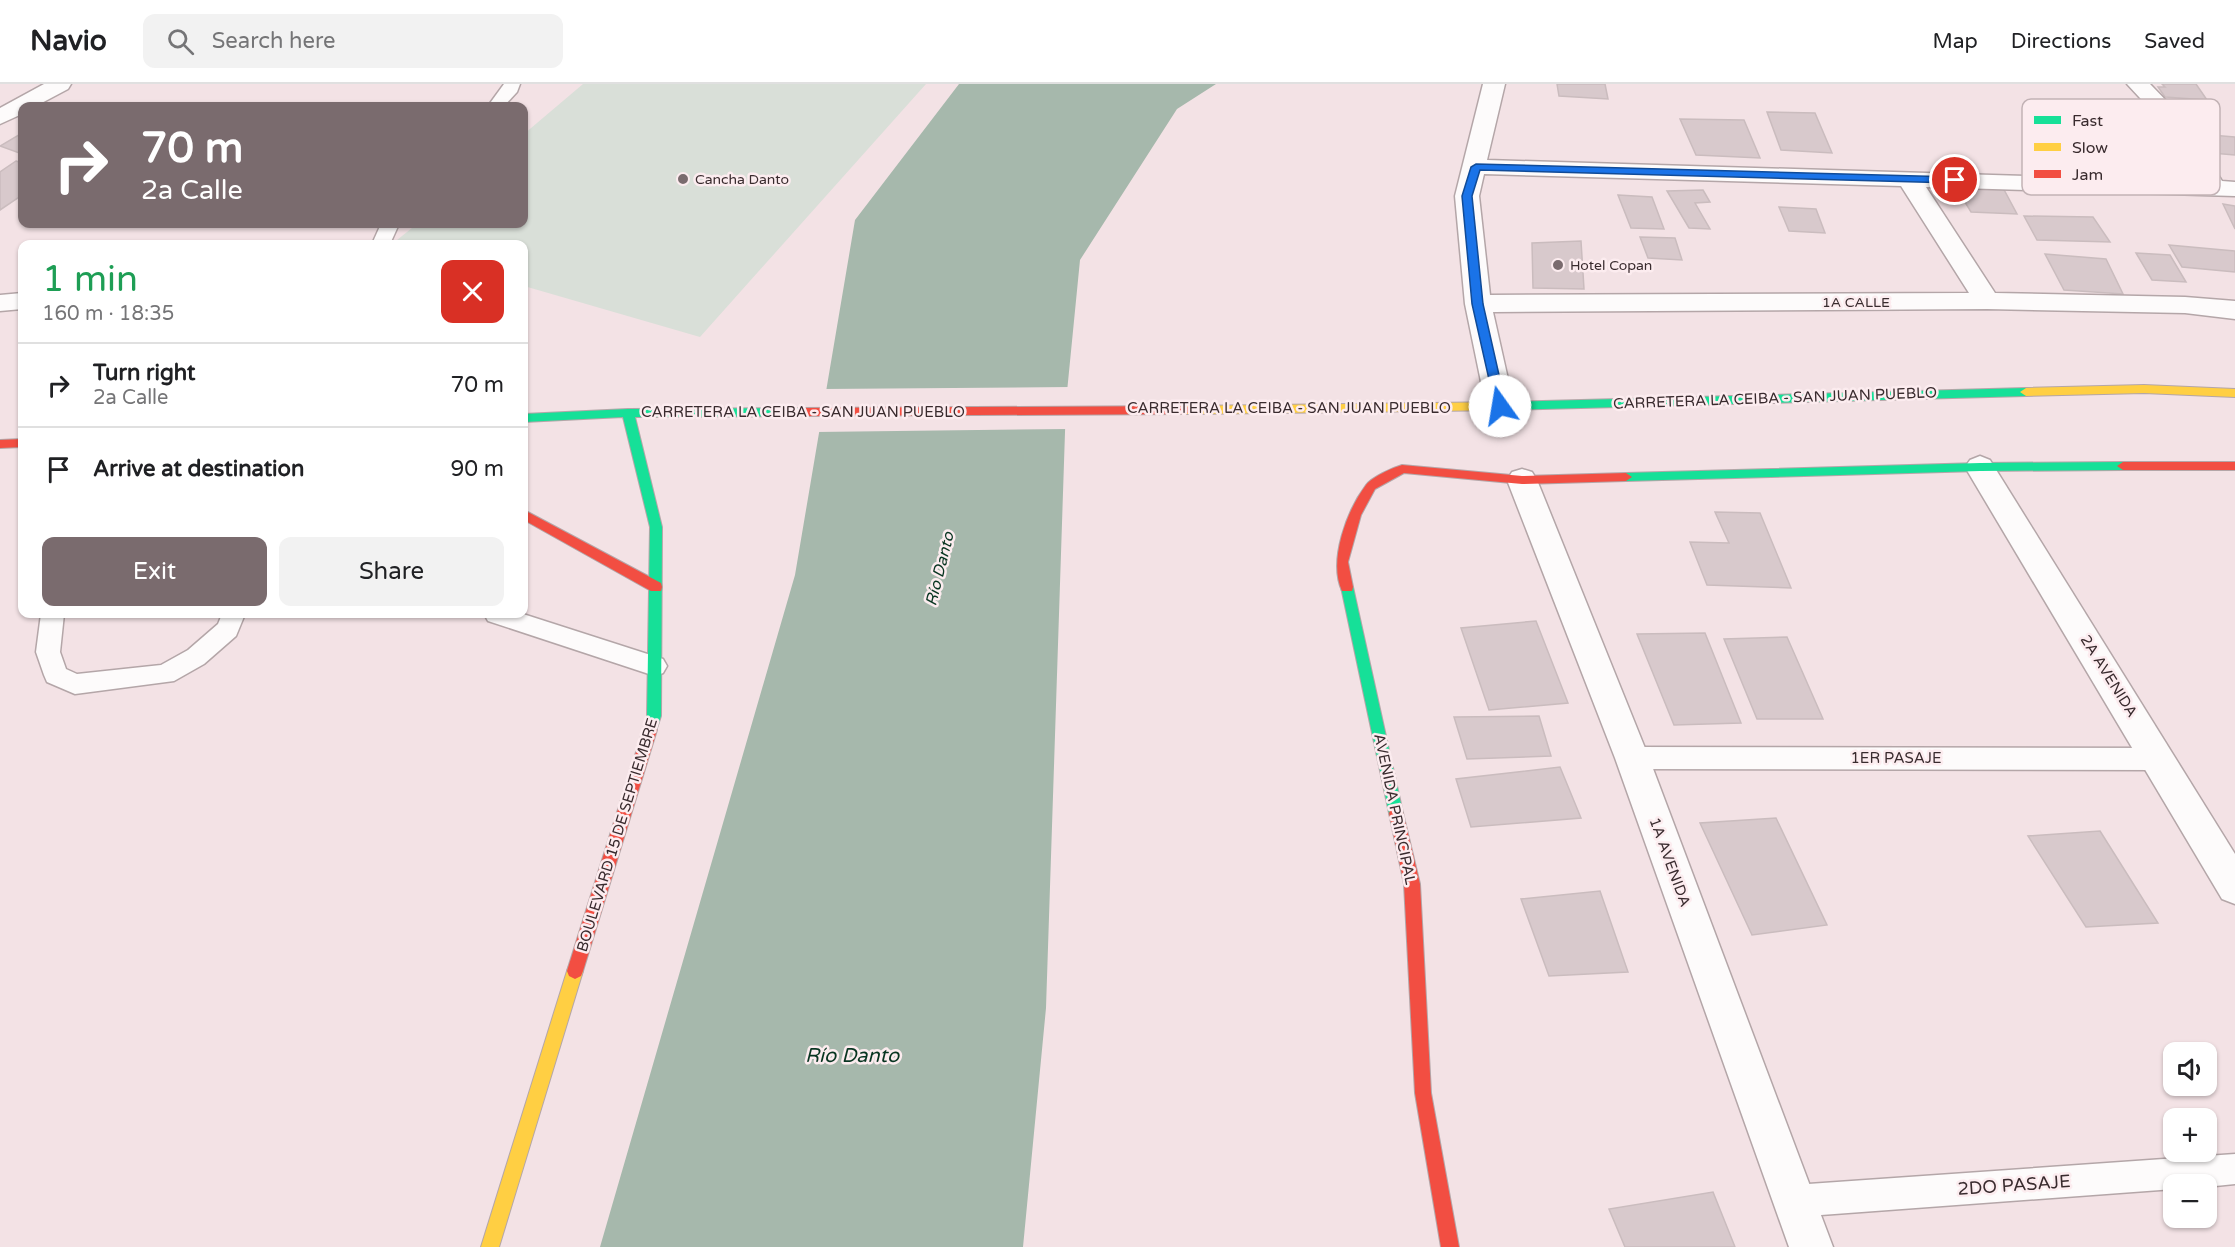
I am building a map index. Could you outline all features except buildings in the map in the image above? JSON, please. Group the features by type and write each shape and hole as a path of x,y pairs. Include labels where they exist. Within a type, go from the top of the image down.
{"street":[{"path":"27,102 60,84"},
{"path":"1494,84 1476,167 1467,196 1478,304 1500,406"},
{"path":"2138,84 2152,99"},
{"path":"0,117 18,107"},
{"path":"1476,167 2022,182"},
{"path":"1908,178 1987,302"},
{"path":"0,303 18,301"},
{"name":"1A CALLE","path":"1478,304 1987,302 2185,305 2235,310"},
{"name":"CARRETERA LA CEIBA - SAN JUAN PUEBLO","path":"528,418 628,413 1434,408 2144,389 2235,393"},
{"name":"BOULEVARD 15 DE SEPTIEMBRE","path":"490,1247 654,716 656,527 628,413"},
{"path":"0,444 18,443"},
{"path":"1522,480 1980,467 2235,466"},
{"name":"2A AVENIDA","path":"1980,467 2235,887"},
{"name":"AVENIDA PRINCIPAL","path":"1450,1247 1423,1093 1412,884 1342,562 1355,515 1371,486 1402,469 1522,480"},
{"name":"1A AVENIDA","path":"1522,480 1632,758 1810,1247"},
{"path":"528,517 656,587"}],"lane":[{"path":"500,102 511,89 512,84"},
{"path":"52,618 48,652 56,675 75,684 165,674 196,657 228,629 232,618"},
{"path":"508,618 655,666"},
{"name":"1ER PASAJE","path":"1632,758 2159,759"},
{"name":"2DO PASAJE","path":"1794,1201 2235,1169"}],"shaded area":[{"name":"Cancha Danto","path":"583,84 926,84 700,337 528,287 528,240 397,240 412,228 528,228 528,131"}],"water":[{"name":"Río Danto","path":"959,84 1216,84 1177,109 1080,260 1066,402 1046,1008 1023,1247 600,1247 795,575 855,220"}],"pier":[{"path":"1071,387 1068,429 816,432 823,389"}],"traffic: fast":[{"path":"1509,406 2026,392"},
{"path":"528,418 628,413 801,412"},
{"path":"628,413 656,527 654,716 650,730"},
{"path":"1626,477 1980,467 2123,466"},
{"path":"1347,587 1396,813"}],"traffic: slow":[{"path":"2026,392 2144,389 2235,393"},
{"path":"1186,410 1509,406"},
{"path":"490,1247 575,971"}],"traffic: jam":[{"path":"801,412 1186,410"},
{"path":"0,444 18,443"},
{"path":"2123,466 2235,466"},
{"path":"1347,587 1342,562 1355,515 1371,486 1402,469 1522,480 1626,477"},
{"path":"528,517 656,587"},
{"path":"575,971 650,730"},
{"path":"1396,813 1412,884 1423,1093 1450,1247"}],"place":[{"name":"Cancha Danto","path":"683,179"},
{"name":"Hotel Copan","path":"1558,265"}],"route":[{"path":"1500,406 1478,304 1467,196 1476,167 1955,180"}]}
